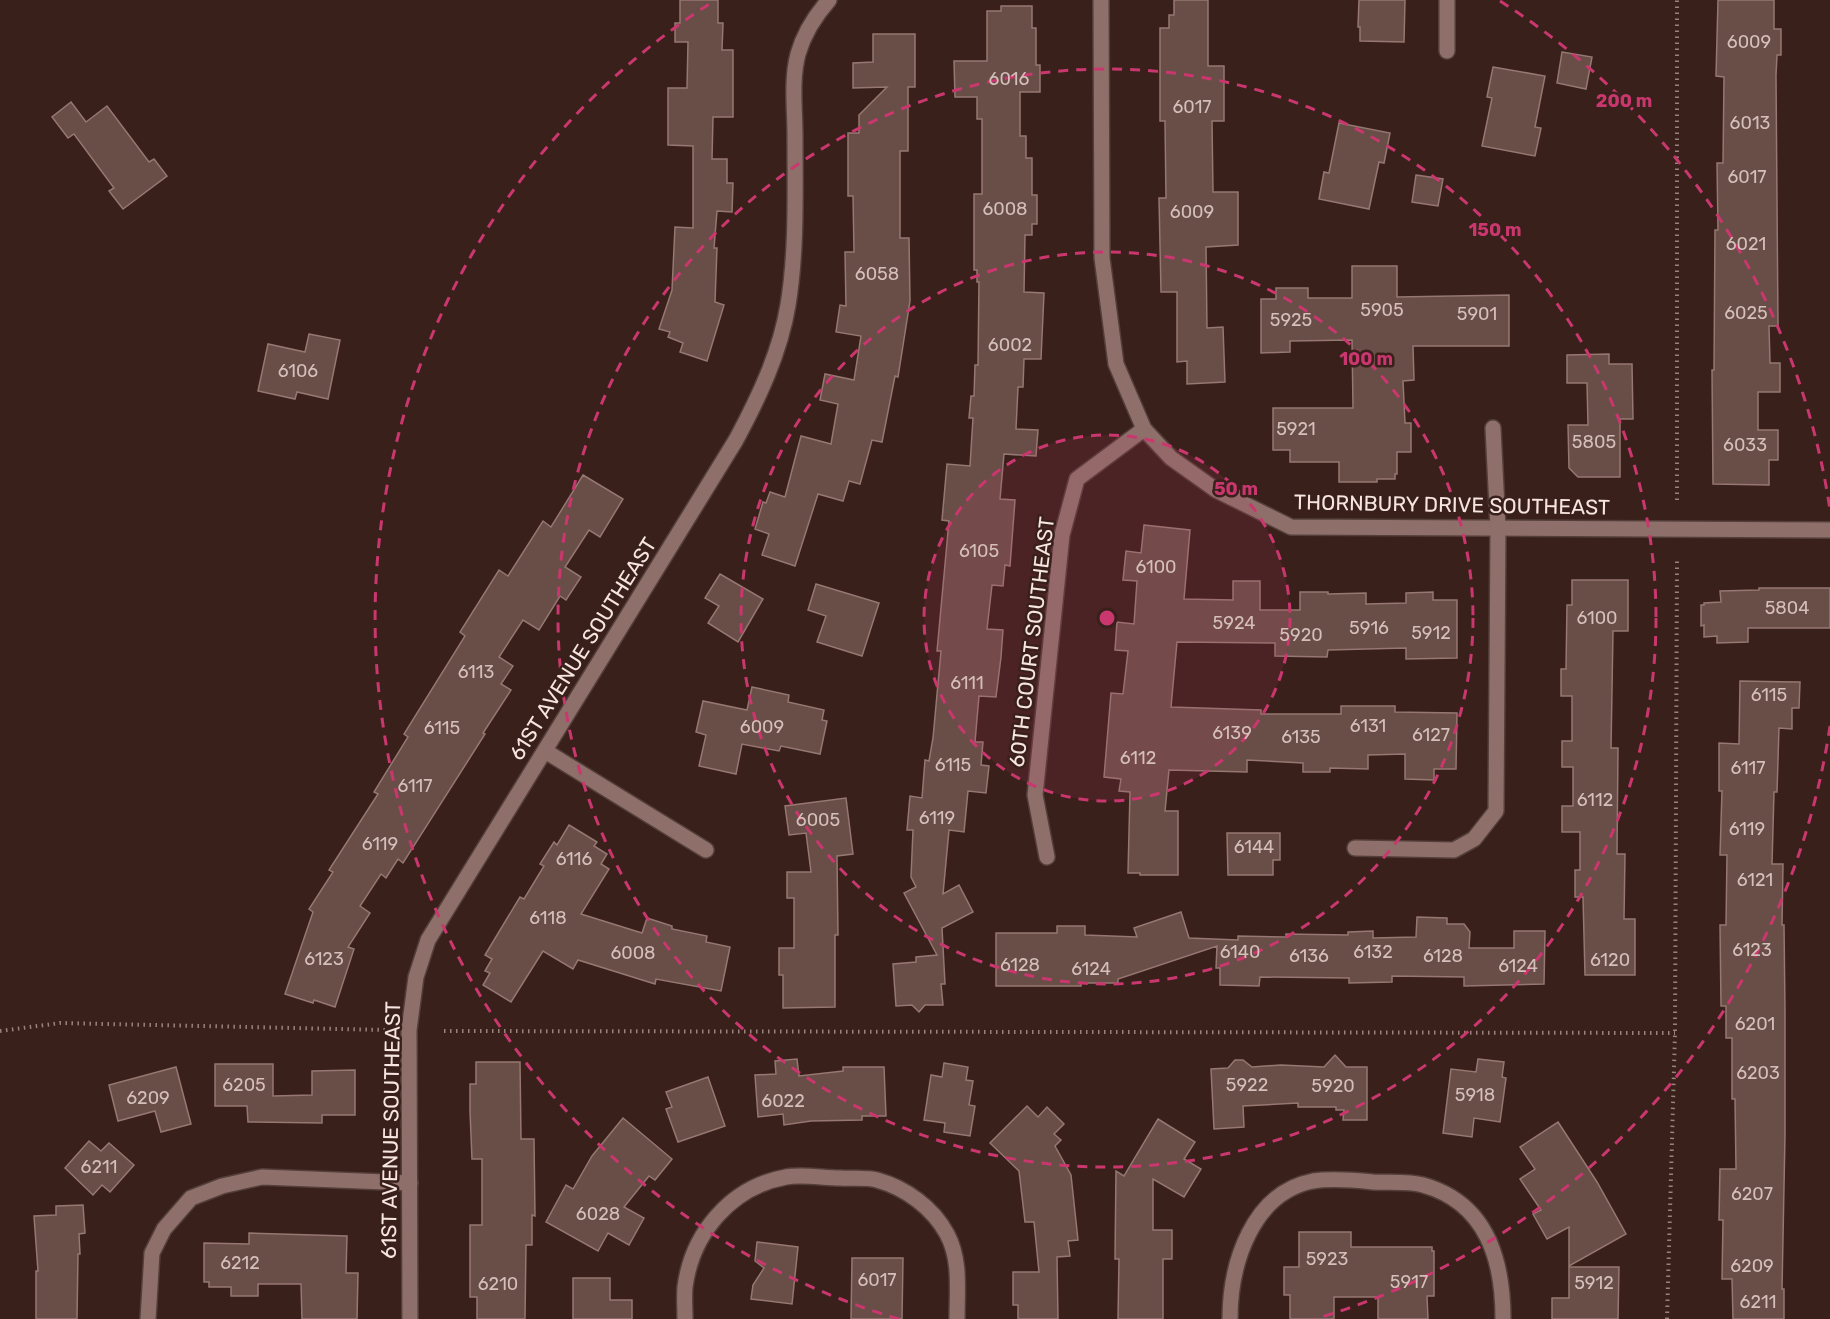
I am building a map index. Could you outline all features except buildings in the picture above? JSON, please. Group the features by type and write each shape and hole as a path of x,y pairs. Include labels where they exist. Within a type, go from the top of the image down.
{"street":[{"name":"THORNBURY DRIVE SOUTHEAST","path":"1101,0 1102,258 1116,364 1144,429 1171,458 1216,490 1291,527 1830,530"},
{"path":"1447,0 1447,51"},
{"name":"61ST AVENUE SOUTHEAST","path":"410,1319 409,1030 416,977 428,940 736,440 763,389 788,306 792,267 797,56 807,27 827,3"},
{"path":"1355,848 1454,850 1474,839 1496,811 1498,528 1492,428"},
{"name":"60TH COURT SOUTHEAST","path":"1047,857 1035,795 1062,535 1077,479 1144,429"},
{"path":"545,751 706,850"},
{"path":"148,1319 152,1253 164,1229 191,1198 222,1186 262,1177 410,1183"},
{"path":"685,1319 685,1288 688,1273 713,1218 732,1200 760,1183 788,1177 876,1179 906,1192 932,1210 947,1234 957,1260 957,1319"},
{"path":"1230,1319 1230,1305 1247,1236 1267,1206 1285,1191 1313,1181 1352,1180 1422,1185 1443,1193 1462,1206 1486,1232 1497,1259 1503,1319"}],"path":[{"path":"1677,0 1677,500"},
{"path":"1667,1319 1675,1033 1677,558"},
{"path":"0,1031 60,1023 387,1030"},
{"path":"444,1031 1675,1033"}]}
